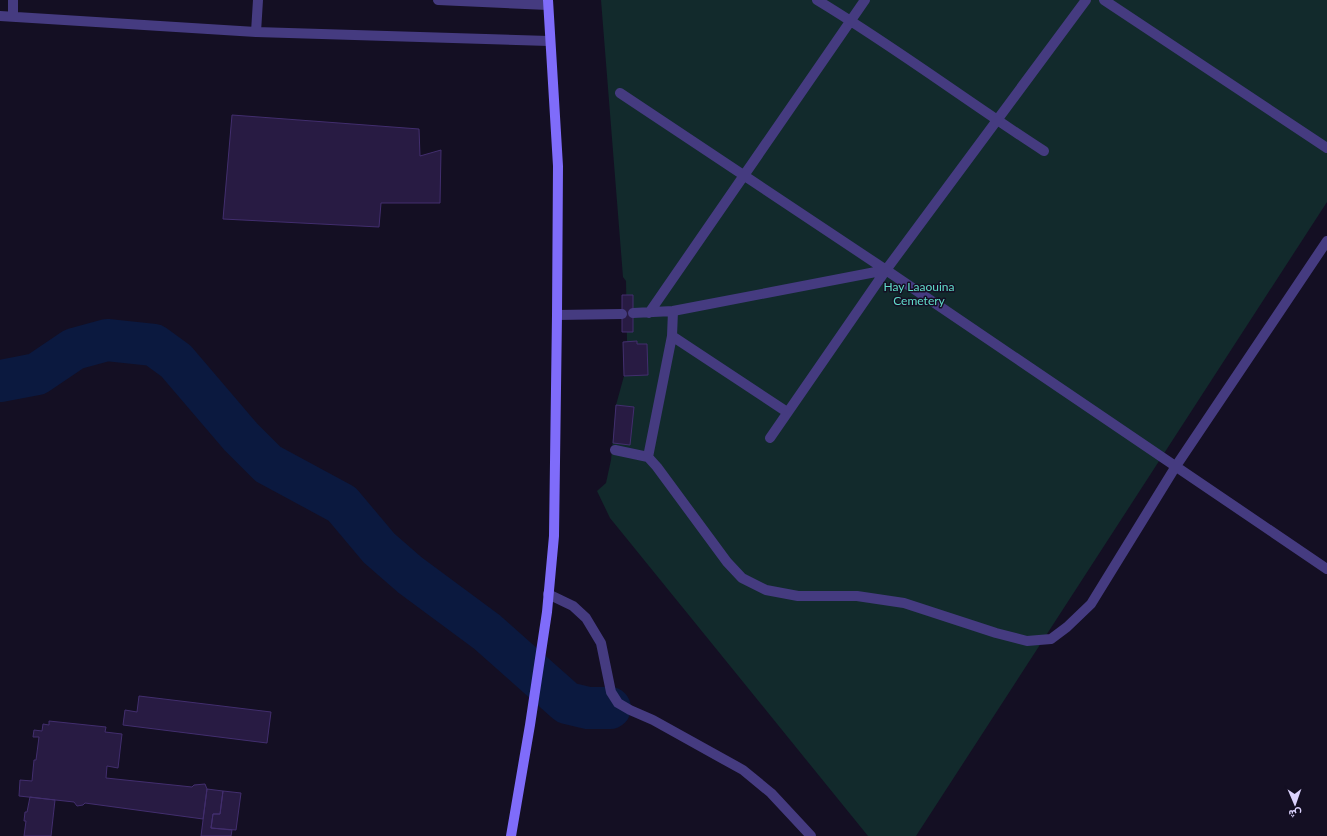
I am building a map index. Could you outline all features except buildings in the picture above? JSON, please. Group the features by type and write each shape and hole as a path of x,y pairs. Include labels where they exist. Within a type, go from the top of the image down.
{"main road":[{"path":"511,836 547,612 554,536 558,166 549,41 548,2"}],"street":[{"path":"12,17 13,0"},
{"path":"256,32 258,0"},
{"path":"438,0 548,2"},
{"path":"817,0 851,20 1044,151"},
{"path":"649,313 865,0"},
{"path":"770,438 886,270 1086,0"},
{"path":"1104,0 1327,148"},
{"path":"0,16 256,32 549,41"},
{"path":"620,92 886,270 1327,569"},
{"path":"615,450 648,457 727,562 742,578 766,590 798,596 857,596 904,603 996,633 1027,641 1051,639 1067,627 1091,604 1176,466 1327,241"},
{"path":"633,313 673,311 886,270"},
{"path":"648,457 672,336 673,311"},
{"path":"557,314 622,314"},
{"path":"672,336 787,412"},
{"path":"548,594 573,606 586,618 601,643 611,692 618,703 653,720 743,770 771,793 811,836"}],"green space":[{"name":"Hay Laaouina Cemetery","path":"601,0 1327,0 1327,202 916,836 868,836 610,518 597,491 606,483 611,460 616,405 624,376 623,342 627,341 626,281 623,277"}],"waterway":[{"path":"0,381 37,374 74,349 107,340 154,345 176,361 241,437 268,464 342,504 379,548 410,575 487,632 567,703 588,708 610,708"}]}
